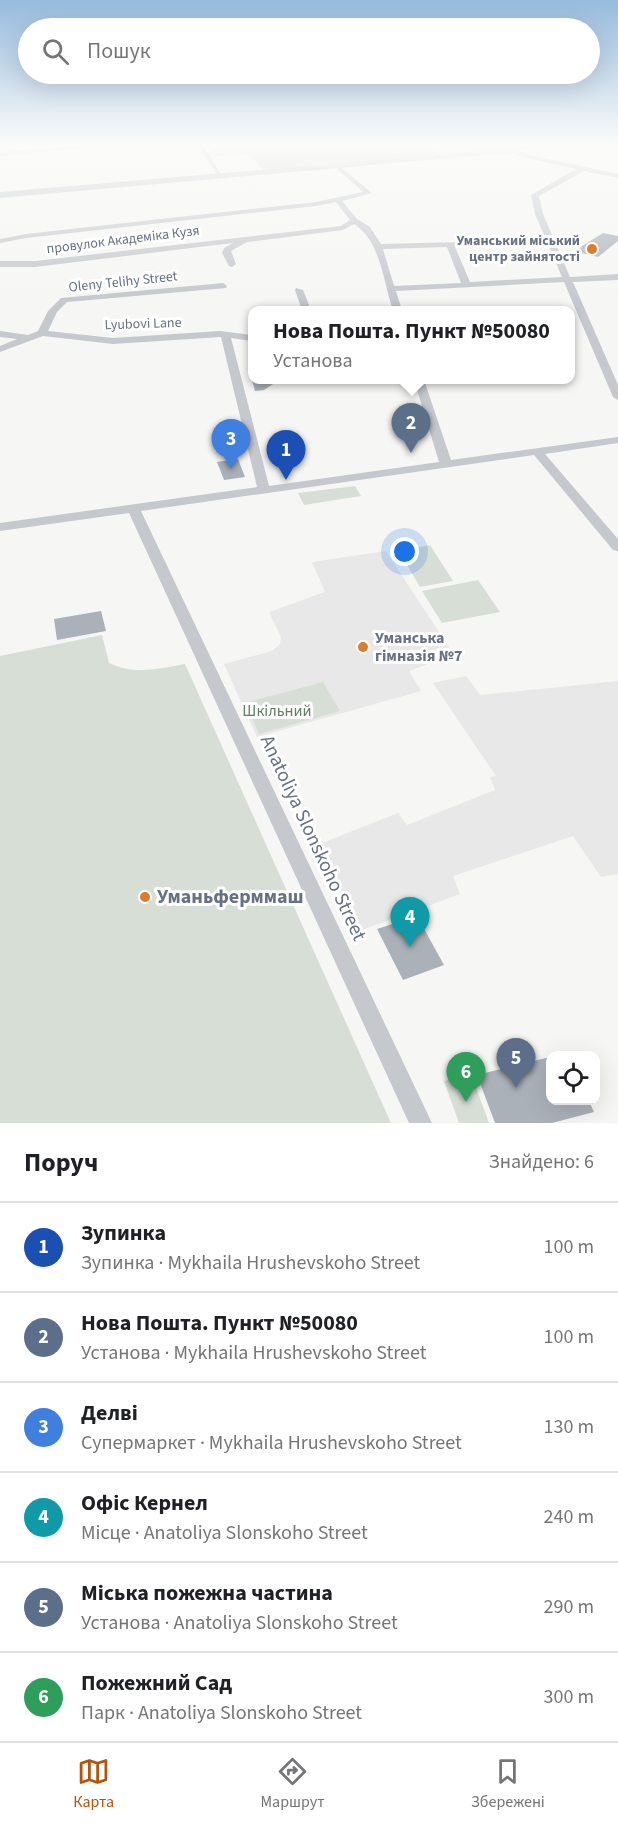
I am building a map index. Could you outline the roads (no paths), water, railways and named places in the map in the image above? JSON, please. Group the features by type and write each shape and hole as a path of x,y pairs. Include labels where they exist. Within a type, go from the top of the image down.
{"street":[{"path":"0,241 26,236 338,200 358,195"},
{"path":"535,195 539,214 618,397"},
{"path":"338,200 354,221 367,229 378,246 396,306"},
{"name":"провулок Академіка Кузя","path":"0,264 26,265 343,228 354,221"},
{"path":"232,264 226,253 227,250 249,238"},
{"path":"378,246 498,243"},
{"path":"450,244 465,284"},
{"path":"392,290 618,277"},
{"name":"Oleny Telihy Street","path":"42,333 53,311 64,300 223,286"},
{"path":"299,290 305,306"},
{"name":"Lyubovi Lane","path":"0,334 28,338 42,333 113,341 226,336 248,338"},
{"path":"226,336 263,488"},
{"path":"0,349 28,338"},
{"path":"420,384 446,464"},
{"path":"0,527 263,488 538,453 618,440"},
{"path":"538,453 618,547"},
{"name":"Anatoliya Slonskoho Street","path":"133,507 421,1123"}],"place":[{"name":"Уманський міський центр зайнятості","path":"592,249"},
{"name":"Нова Пошта. Пункт №50080","path":"411,453"},
{"name":"Делві","path":"231,469"},
{"name":"Зупинка","path":"286,480"},
{"name":"Уманська гімназія №7","path":"363,647"},
{"name":"Уманьферммаш","path":"145,897"},
{"name":"Офіс Кернел","path":"410,947"},
{"name":"Міська пожежна частина","path":"516,1088"},
{"name":"Пожежний Сад","path":"466,1102"}],"park label":[{"name":"Шкільний","path":"277,711"}]}
